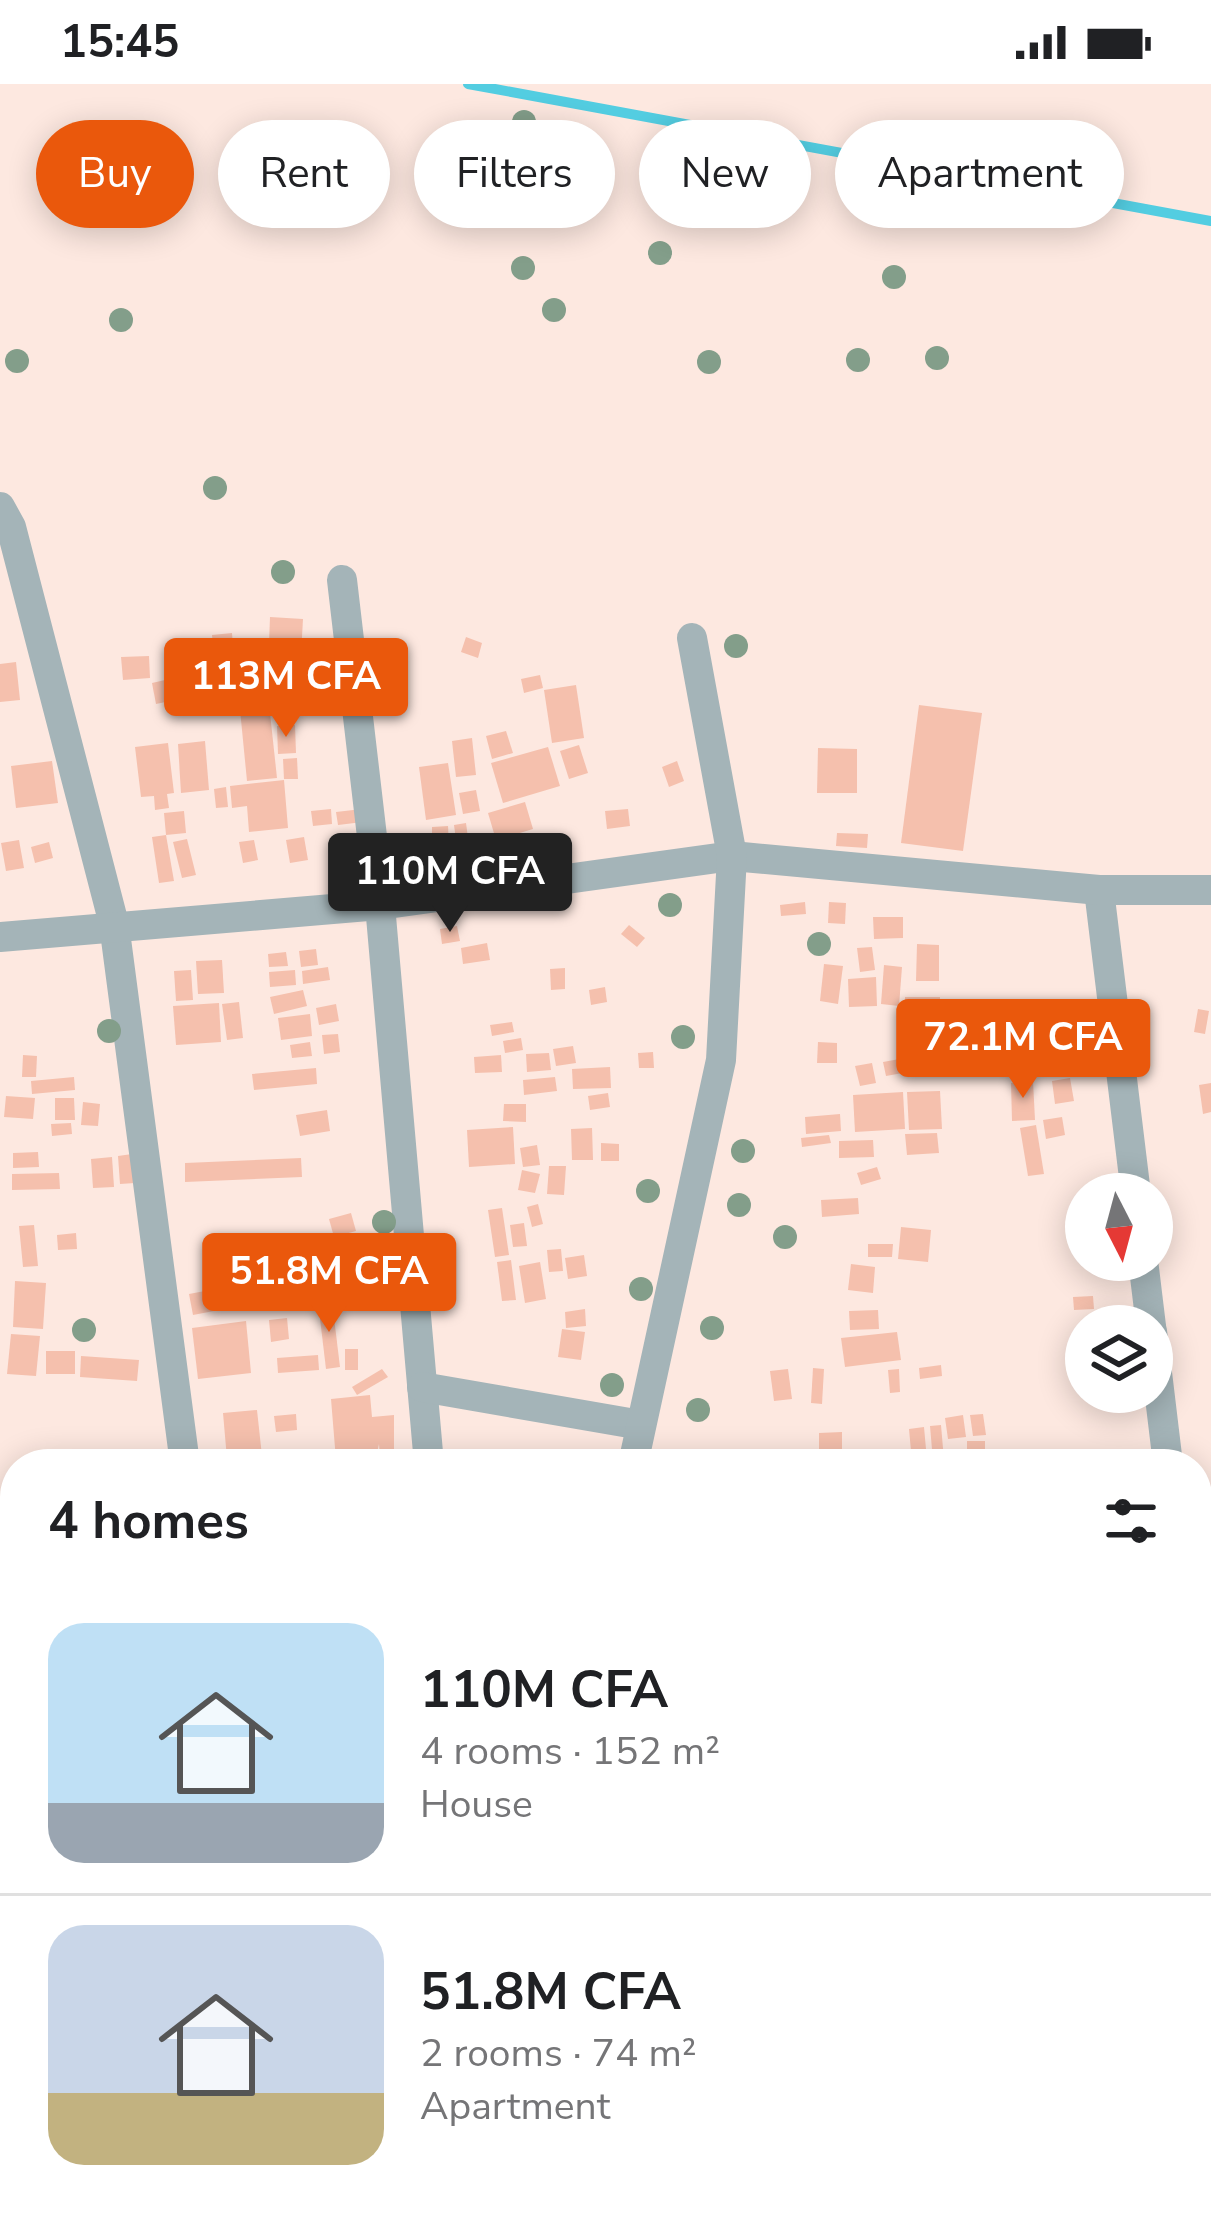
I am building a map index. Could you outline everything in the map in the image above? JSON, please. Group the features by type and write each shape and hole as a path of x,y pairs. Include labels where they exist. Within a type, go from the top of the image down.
{"street":[{"path":"0,507 11,527 114,924 183,1449"},
{"path":"342,580 380,905 428,1449"},
{"path":"636,1449 721,1060 732,856 692,638"},
{"path":"0,937 380,905 732,856 1099,890 1211,890"},
{"path":"1099,890 1133,1173"},
{"path":"422,1387 641,1425"},
{"path":"1162,1413 1166,1449"}],"building":[{"path":"270,617 303,619 300,672 268,671"},
{"path":"232,633 235,674 216,675 212,635"},
{"path":"466,637 482,643 478,658 461,652"},
{"path":"149,656 150,678 123,680 121,657"},
{"path":"185,658 207,658 207,680 185,680"},
{"path":"16,662 20,700 0,702 0,664"},
{"path":"540,675 543,688 524,693 521,679"},
{"path":"266,676 277,778 247,781 237,679"},
{"path":"273,679 295,679 296,717 274,718"},
{"path":"165,680 170,701 156,704 152,683"},
{"path":"576,685 584,738 552,743 544,690"},
{"path":"919,705 982,713 963,851 901,843"},
{"path":"295,725 296,753 278,754 277,726"},
{"path":"506,731 513,753 492,759 486,736"},
{"path":"472,738 476,775 456,777 452,741"},
{"path":"205,741 209,790 181,793 178,744"},
{"path":"168,743 174,793 167,794 169,808 155,810 154,796 141,797 135,747"},
{"path":"579,745 588,773 569,779 560,751"},
{"path":"548,747 560,786 503,803 491,763"},
{"path":"818,748 857,749 857,793 817,793"},
{"path":"297,758 298,779 284,779 283,759"},
{"path":"52,761 58,803 16,808 11,766"},
{"path":"677,761 684,781 669,787 662,767"},
{"path":"448,763 456,815 426,820 419,767"},
{"path":"284,780 288,828 249,832 247,806 232,808 230,786"},
{"path":"226,787 228,807 216,808 214,789"},
{"path":"476,790 480,811 463,814 459,793"},
{"path":"525,802 533,829 496,840 488,813"},
{"path":"331,809 332,824 313,826 311,811"},
{"path":"362,809 363,822 338,825 336,812"},
{"path":"628,809 630,826 607,829 605,811"},
{"path":"184,811 186,833 166,835 164,813"},
{"path":"466,823 470,853 458,855 454,825"},
{"path":"448,826 449,844 432,844 432,827"},
{"path":"837,833 868,834 867,848 836,846"},
{"path":"166,835 174,881 159,883 152,837"},
{"path":"304,837 308,860 290,863 286,840"},
{"path":"187,839 196,875 182,878 173,842"},
{"path":"19,840 24,868 6,871 1,843"},
{"path":"254,840 258,860 243,863 239,842"},
{"path":"49,842 53,858 35,863 31,847"},
{"path":"805,902 806,914 781,916 780,905"},
{"path":"829,902 846,903 845,924 828,923"},
{"path":"873,917 903,917 903,938 874,939"},
{"path":"629,925 645,938 637,947 621,934"},
{"path":"457,926 460,941 442,944 440,929"},
{"path":"487,943 490,960 463,964 461,948"},
{"path":"917,944 939,945 939,981 916,981"},
{"path":"872,947 875,970 860,972 857,948"},
{"path":"316,949 318,965 301,967 299,951"},
{"path":"286,952 288,966 269,967 268,954"},
{"path":"222,960 224,993 198,994 196,961"},
{"path":"824,964 843,966 838,1004 820,1001"},
{"path":"884,965 902,967 899,1006 881,1004"},
{"path":"328,967 330,980 303,984 302,971"},
{"path":"565,968 565,989 551,990 550,969"},
{"path":"191,970 193,1000 176,1001 174,971"},
{"path":"295,970 296,985 270,987 269,972"},
{"path":"876,977 877,1006 849,1007 848,979"},
{"path":"605,987 607,1002 591,1005 589,990"},
{"path":"303,990 307,1006 274,1014 270,997"},
{"path":"905,997 940,997 940,1054 905,1054"},
{"path":"239,1002 243,1038 227,1040 222,1004"},
{"path":"219,1003 221,1042 176,1045 173,1006"},
{"path":"336,1004 339,1021 319,1025 316,1008"},
{"path":"1198,1009 1209,1011 1205,1034 1194,1032"},
{"path":"310,1014 312,1036 281,1040 278,1018"},
{"path":"512,1022 514,1032 492,1036 490,1025"},
{"path":"338,1034 340,1052 324,1054 322,1035"},
{"path":"521,1038 523,1050 505,1053 503,1041"},
{"path":"310,1042 312,1056 292,1058 290,1045"},
{"path":"818,1042 837,1043 837,1063 817,1063"},
{"path":"1065,1044 1068,1060 1051,1063 1048,1047"},
{"path":"573,1046 576,1063 556,1066 553,1049"},
{"path":"653,1052 654,1068 639,1068 638,1053"},
{"path":"549,1053 551,1070 527,1072 526,1054"},
{"path":"23,1055 37,1056 36,1077 22,1077"},
{"path":"501,1055 502,1072 475,1073 474,1057"},
{"path":"905,1058 908,1072 886,1076 883,1062"},
{"path":"872,1063 876,1083 860,1086 855,1066"},
{"path":"610,1067 611,1088 573,1089 572,1069"},
{"path":"316,1068 317,1084 254,1090 252,1074"},
{"path":"74,1077 75,1090 32,1094 31,1081"},
{"path":"555,1077 557,1091 524,1095 523,1080"},
{"path":"1070,1078 1074,1101 1055,1104 1052,1081"},
{"path":"1033,1081 1035,1120 1012,1121 1011,1083"},
{"path":"1211,1083 1211,1112 1203,1114 1199,1085"},
{"path":"940,1091 942,1129 909,1130 907,1092"},
{"path":"903,1092 905,1129 855,1132 853,1095"},
{"path":"608,1093 610,1107 590,1110 588,1096"},
{"path":"6,1096 35,1098 33,1119 4,1117"},
{"path":"55,1098 74,1098 75,1120 55,1120"},
{"path":"83,1102 100,1104 98,1126 81,1125"},
{"path":"504,1104 526,1104 526,1122 503,1121"},
{"path":"327,1110 330,1131 300,1136 296,1115"},
{"path":"840,1114 841,1131 806,1134 805,1117"},
{"path":"1062,1117 1065,1135 1046,1139 1043,1120"},
{"path":"71,1123 72,1134 52,1136 51,1124"},
{"path":"1036,1125 1044,1174 1028,1176 1020,1128"},
{"path":"513,1127 515,1164 469,1167 467,1130"},
{"path":"592,1128 593,1160 572,1160 571,1129"},
{"path":"937,1133 939,1153 907,1155 905,1134"},
{"path":"829,1135 831,1143 802,1147 801,1138"},
{"path":"873,1140 874,1157 839,1158 839,1141"},
{"path":"601,1143 619,1144 619,1161 601,1161"},
{"path":"537,1145 540,1165 523,1167 520,1148"},
{"path":"38,1152 39,1167 13,1168 13,1153"},
{"path":"132,1154 135,1183 120,1184 118,1156"},
{"path":"112,1157 114,1187 93,1188 91,1159"},
{"path":"301,1158 302,1177 185,1182 185,1163"},
{"path":"549,1166 566,1166 564,1195 547,1194"},
{"path":"877,1167 881,1179 861,1185 857,1173"},
{"path":"522,1170 540,1174 535,1193 518,1190"},
{"path":"59,1173 60,1189 12,1190 12,1174"},
{"path":"858,1198 859,1214 822,1217 821,1200"},
{"path":"538,1204 543,1224 532,1227 527,1207"},
{"path":"502,1208 509,1255 495,1257 488,1210"},
{"path":"351,1213 356,1231 334,1237 329,1219"},
{"path":"524,1223 527,1246 513,1247 510,1225"},
{"path":"34,1225 38,1266 23,1267 19,1226"},
{"path":"901,1227 931,1230 928,1262 898,1259"},
{"path":"76,1233 77,1249 58,1250 57,1235"},
{"path":"868,1244 893,1244 892,1257 868,1257"},
{"path":"561,1249 563,1271 549,1272 547,1250"},
{"path":"584,1255 587,1276 568,1279 565,1258"},
{"path":"226,1256 227,1278 210,1279 209,1257"},
{"path":"511,1260 516,1300 502,1301 497,1262"},
{"path":"540,1262 546,1299 525,1303 519,1266"},
{"path":"851,1264 875,1267 873,1293 848,1290"},
{"path":"309,1279 314,1305 288,1310 283,1284"},
{"path":"15,1281 46,1283 43,1329 13,1327"},
{"path":"210,1290 214,1311 193,1315 189,1294"},
{"path":"1093,1296 1094,1305 1074,1305 1073,1297"},
{"path":"332,1301 340,1367 326,1369 318,1302"},
{"path":"585,1309 586,1326 566,1328 565,1312"},
{"path":"878,1310 879,1329 850,1330 849,1311"},
{"path":"287,1318 289,1339 271,1342 269,1320"},
{"path":"246,1321 251,1373 198,1379 192,1328"},
{"path":"562,1329 585,1332 581,1360 558,1357"},
{"path":"897,1332 901,1360 845,1367 841,1338"},
{"path":"11,1334 40,1336 36,1376 7,1374"},
{"path":"345,1349 358,1349 358,1370 345,1370"},
{"path":"46,1351 75,1351 75,1374 46,1374"},
{"path":"318,1355 319,1370 278,1373 277,1358"},
{"path":"81,1356 139,1360 137,1381 80,1377"},
{"path":"941,1365 942,1376 920,1379 919,1368"},
{"path":"813,1368 824,1369 822,1404 811,1403"},
{"path":"382,1369 388,1377 357,1395 352,1387"},
{"path":"788,1369 792,1399 774,1401 770,1371"},
{"path":"899,1369 900,1392 890,1393 888,1370"},
{"path":"370,1395 372,1417 394,1415 394,1449 379,1449 379,1444 378,1449 335,1449 331,1399"},
{"path":"257,1410 261,1449 226,1449 223,1413"},
{"path":"296,1414 297,1430 276,1432 274,1416"},
{"path":"983,1414 986,1435 973,1436 970,1415"},
{"path":"963,1415 966,1437 948,1439 945,1418"},
{"path":"941,1425 943,1449 932,1449 930,1426"},
{"path":"924,1427 926,1449 911,1449 909,1429"},
{"path":"842,1432 842,1449 819,1449 819,1433"},
{"path":"967,1441 985,1441 985,1449 967,1449"}],"waterway":[{"path":"468,84 1211,221"}]}
